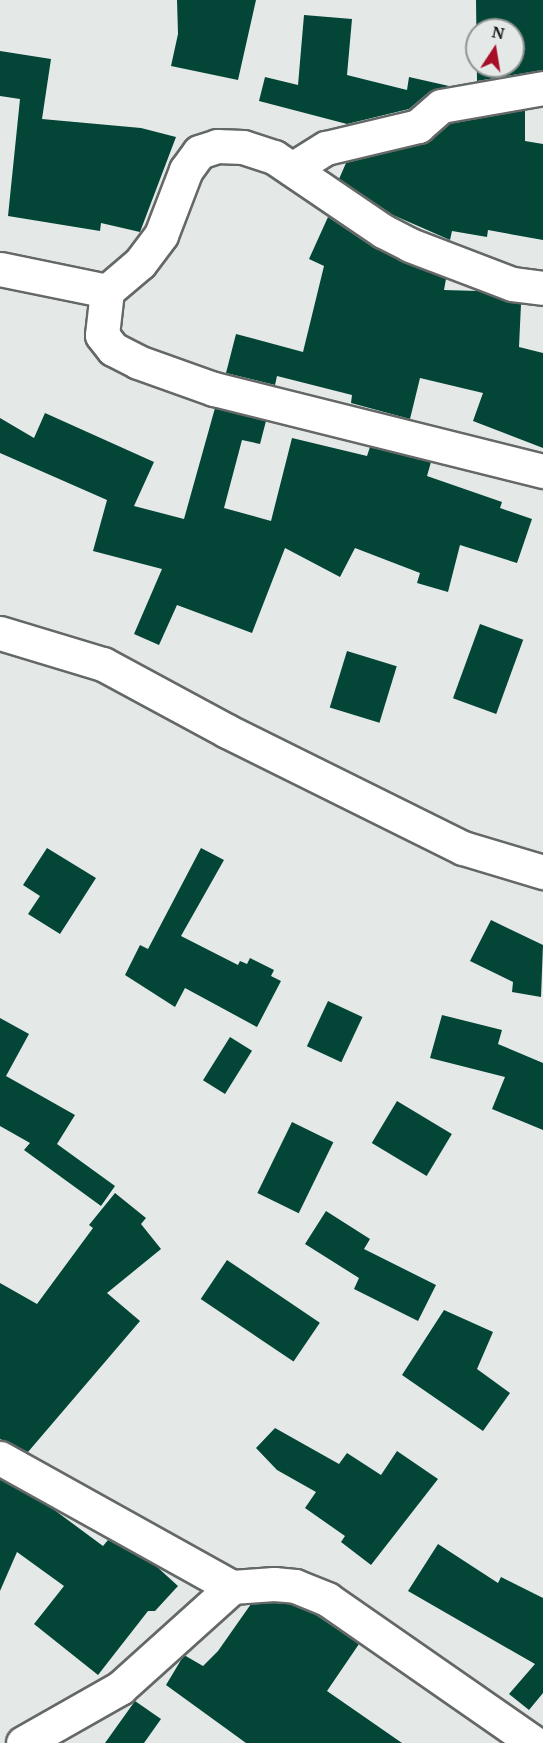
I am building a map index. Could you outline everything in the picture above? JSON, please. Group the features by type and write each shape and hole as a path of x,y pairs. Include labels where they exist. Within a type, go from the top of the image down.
{"street":[{"path":"292,169 326,148 418,126 441,106 543,88"},
{"path":"543,288 512,284 410,245 274,157 243,147 217,146 199,152 186,170 161,235 140,263 107,291 102,335 113,349 138,362 214,389 543,471"},
{"path":"0,269 107,291"},
{"path":"0,633 103,664 227,731 463,848 543,872"},
{"path":"0,1458 232,1587 295,1586 327,1599 534,1743"},
{"path":"23,1743 120,1688 232,1587"}],"building":[{"path":"177,0 256,0 238,80 171,66 178,34"},
{"path":"476,0 543,0 543,70 525,73 525,18 476,18"},
{"path":"304,15 352,19 347,75 407,90 409,77 449,86 429,92 409,109 347,124 259,101 265,77 298,85"},
{"path":"0,51 51,59 42,119 141,128 176,137 140,232 101,223 100,231 8,216 20,99 0,96"},
{"path":"477,78 495,78 477,81"},
{"path":"525,110 525,141 543,144 543,240 488,230 487,237 452,231 450,240 393,215 339,179 346,163 422,144 449,124"},
{"path":"328,217 374,248 446,279 444,290 478,291 521,304 519,347 543,353 543,448 473,421 483,393 420,378 410,419 351,403 352,395 277,376 275,385 226,373 236,334 303,352 324,266 309,259"},
{"path":"215,408 266,421 260,444 242,440 224,508 271,521 292,438 367,456 370,447 431,462 427,476 502,502 500,508 532,519 517,563 460,545 448,592 417,583 420,573 355,548 340,577 285,548 252,633 177,605 159,645 134,634 162,569 93,551 107,500 0,453 0,418 34,438 45,413 154,462 134,506 184,519"},
{"path":"480,624 523,640 496,714 453,698"},
{"path":"347,651 397,666 379,723 330,707"},
{"path":"47,848 96,878 60,934 28,914 40,896 23,885"},
{"path":"201,848 224,860 181,936 238,965 240,961 247,964 250,958 274,970 271,976 281,981 257,1027 185,988 175,1007 125,975 140,945 148,949"},
{"path":"491,920 543,945 541,997 512,992 513,982 470,961"},
{"path":"328,1001 362,1017 341,1062 307,1046"},
{"path":"442,1015 502,1030 498,1044 543,1063 543,1130 492,1109 505,1077 430,1058"},
{"path":"0,1018 29,1034 6,1076 75,1115 57,1144 115,1186 101,1206 24,1150 30,1143 0,1126"},
{"path":"230,1037 252,1051 225,1094 203,1080"},
{"path":"397,1101 452,1134 427,1176 372,1143"},
{"path":"292,1122 333,1142 299,1213 257,1193"},
{"path":"115,1193 146,1218 141,1224 161,1249 107,1293 140,1321 28,1452 0,1439 0,1283 37,1304 93,1228 89,1225"},
{"path":"326,1211 370,1239 364,1249 436,1285 418,1321 354,1289 359,1278 305,1244"},
{"path":"227,1260 320,1323 294,1362 201,1299"},
{"path":"444,1310 493,1332 477,1369 510,1393 483,1431 402,1375"},
{"path":"275,1428 339,1464 347,1453 381,1475 397,1451 438,1479 371,1565 341,1542 345,1536 305,1508 316,1492 277,1470 256,1448"},
{"path":"0,1479 53,1509 103,1546 108,1540 156,1566 178,1586 155,1611 148,1611 98,1675 34,1624 64,1586 17,1552 0,1591"},
{"path":"438,1544 498,1583 501,1577 543,1598 543,1693 529,1710 509,1694 535,1664 408,1591"},
{"path":"251,1604 290,1604 316,1615 359,1644 327,1691 402,1743 246,1743 166,1685 184,1655 203,1666 218,1651"},
{"path":"135,1701 161,1719 144,1743 105,1743"}]}
